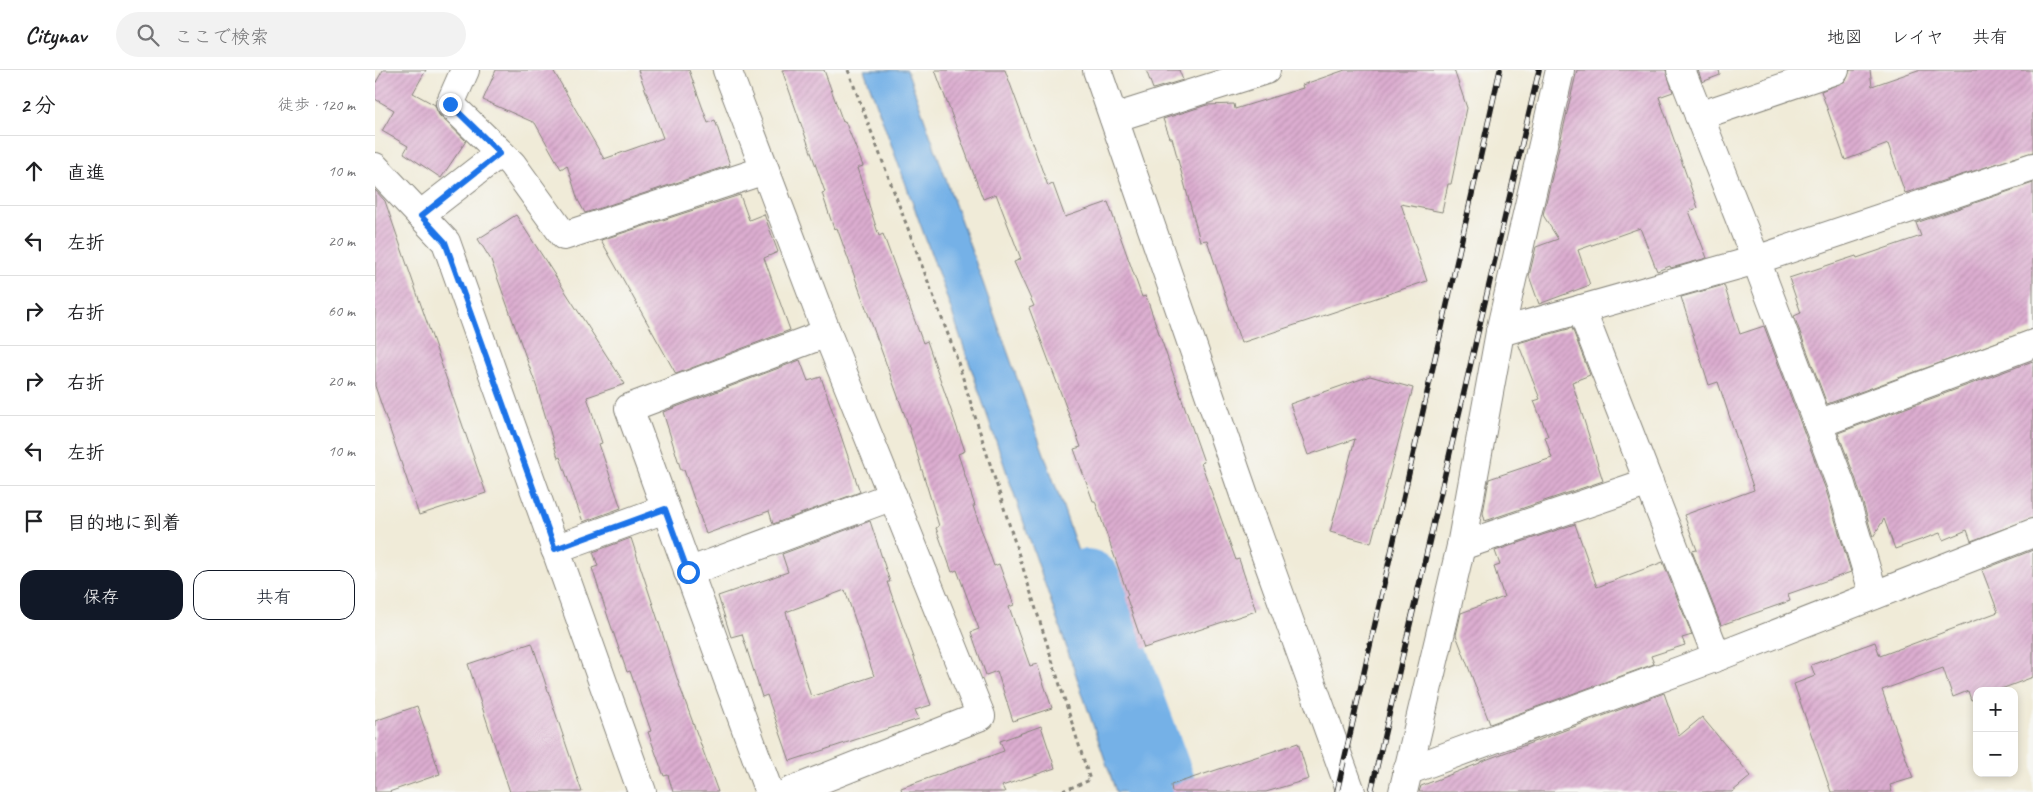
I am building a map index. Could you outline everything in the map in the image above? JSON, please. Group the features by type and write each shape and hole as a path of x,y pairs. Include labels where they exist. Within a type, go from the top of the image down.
{"street":[{"path":"465,70 450,104 512,164 564,236 765,170"},
{"path":"727,70 827,333 981,716 817,787 789,792"},
{"path":"1097,70 1249,509 1351,792"},
{"path":"1114,118 1265,70"},
{"path":"1405,781 1461,546 1500,332 1560,70"},
{"path":"1681,70 1756,260 1841,485 1875,595"},
{"path":"1699,116 1835,70"},
{"path":"421,216 500,153"},
{"path":"375,167 445,242 641,792"},
{"path":"1500,332 1756,260 2033,167"},
{"path":"1581,309 1717,657"},
{"path":"769,792 629,408 827,333"},
{"path":"1818,424 2033,344"},
{"path":"1461,546 1649,482"},
{"path":"688,572 893,496"},
{"path":"555,549 665,509"},
{"path":"1405,781 2033,533"}],"path":[{"path":"848,70 955,353 1091,780 1060,792"}],"water":[{"path":"864,70 907,70 1063,507 1159,792 1116,792 945,292"}],"building":[{"path":"383,70 426,70 413,93 435,105 439,115 466,141 441,178 404,153 408,146 382,131 394,110 375,99 375,84"},
{"path":"496,70 553,70 604,159 663,138 638,70 689,70 708,123 715,120 730,165 585,213 578,200 567,165 561,169 535,123 483,100"},
{"path":"782,70 824,70 843,122 845,121 863,166 857,168 879,236 883,234 923,343 927,341 965,451 958,454 975,506 973,506 994,566 999,564 1014,605 1009,607 1030,666 1037,664 1052,708 1013,721 997,671 986,675 971,632 979,629 957,570 952,572 936,528 939,526 908,424 837,228 834,229 822,193 825,192"},
{"path":"935,70 1005,70 1048,186 1053,184 1065,217 1108,202 1142,297 1146,296 1204,462 1201,463 1236,560 1239,559 1256,611 1144,648 1126,596 1128,595 1095,501 1093,501 1074,449 1081,447 1029,308 1034,306 1014,262 1021,259 996,194 983,199"},
{"path":"1146,70 1179,70 1183,80 1153,89"},
{"path":"1345,70 1454,70 1467,108 1451,184 1448,184 1442,212 1401,204 1427,281 1241,343 1207,240 1200,241 1172,138 1170,138 1163,119 1207,105 1234,104 1235,109 1303,88 1302,85"},
{"path":"1577,70 1666,70 1673,92 1659,97 1698,208 1689,211 1707,258 1671,268 1670,266 1657,271 1640,228 1578,250 1590,285 1539,304 1529,276 1536,247 1558,239 1543,215"},
{"path":"1698,70 1719,70 1720,75 1702,82"},
{"path":"1850,70 1870,70 1872,86 1918,70 2033,70 2033,152 1905,193 1888,144 1845,160 1821,91 1846,81"},
{"path":"2033,183 2033,329 1827,404 1794,316 1801,313 1789,278 1856,256 1857,258 1921,236 1916,223"},
{"path":"375,190 385,201 486,493 419,515 375,386"},
{"path":"740,195 749,220 764,214 778,252 764,258 790,330 676,374 601,240"},
{"path":"516,215 625,384 587,397 602,443 599,444 621,508 583,522 560,457 558,458 537,388 491,260 478,239"},
{"path":"1724,285 1740,334 1764,326 1826,490 1851,572 1788,594 1790,601 1721,625 1692,551 1697,550 1684,515 1754,490 1718,382 1709,385 1681,297"},
{"path":"1572,328 1590,375 1572,382 1603,481 1485,521 1483,513 1489,479 1552,458 1545,437 1548,436 1534,401 1540,399 1518,343"},
{"path":"800,360 808,381 821,377 860,492 773,524 769,511 706,534 684,470 681,470 663,412"},
{"path":"2033,361 2033,518 1971,541 1967,530 1943,540 1940,533 1895,549 1884,519 1873,537 1856,480 1838,433"},
{"path":"1370,376 1413,388 1371,543 1330,532 1355,439 1308,455 1290,404"},
{"path":"870,521 890,582 887,582 931,705 915,710 919,719 790,761 767,695 762,697 742,634 731,637 718,596 788,572 782,554","holes":["845,590 874,676 811,697 786,612"]},
{"path":"1575,524 1597,587 1663,562 1692,635 1682,638 1685,645 1651,656 1654,664 1490,724 1456,635 1461,613 1504,597 1494,567 1500,565 1495,551"},
{"path":"631,538 680,687 718,792 673,792 668,775 664,776 648,732 651,731 630,671 627,672 609,620 592,568 598,566 593,552"},
{"path":"2033,550 2033,677 2007,687 1973,687 1973,699 1971,700 1968,691 1953,697 1943,668 1882,690 1913,778 1890,785 1892,792 1831,792 1794,684 1815,676 1811,665 1875,642 1880,656 1998,612 1982,570"},
{"path":"532,643 582,792 510,792 468,664"},
{"path":"1664,693 1679,736 1702,717 1751,776 1732,792 1419,792 1421,786 1480,762"},
{"path":"417,706 440,774 389,792 375,792 375,721"},
{"path":"1041,726 1055,768 1002,786 1005,792 902,792 901,788 1004,751 1000,741"},
{"path":"1298,743 1309,779 1266,792 1172,792 1171,785"}],"waterway":[{"path":"1086,585 1162,792"}],"railway":[{"path":"1337,792 1500,70"},
{"path":"1371,792 1539,70"}],"route":[{"path":"450,104 500,153 421,216 445,242 555,549 665,509 688,572"}]}
